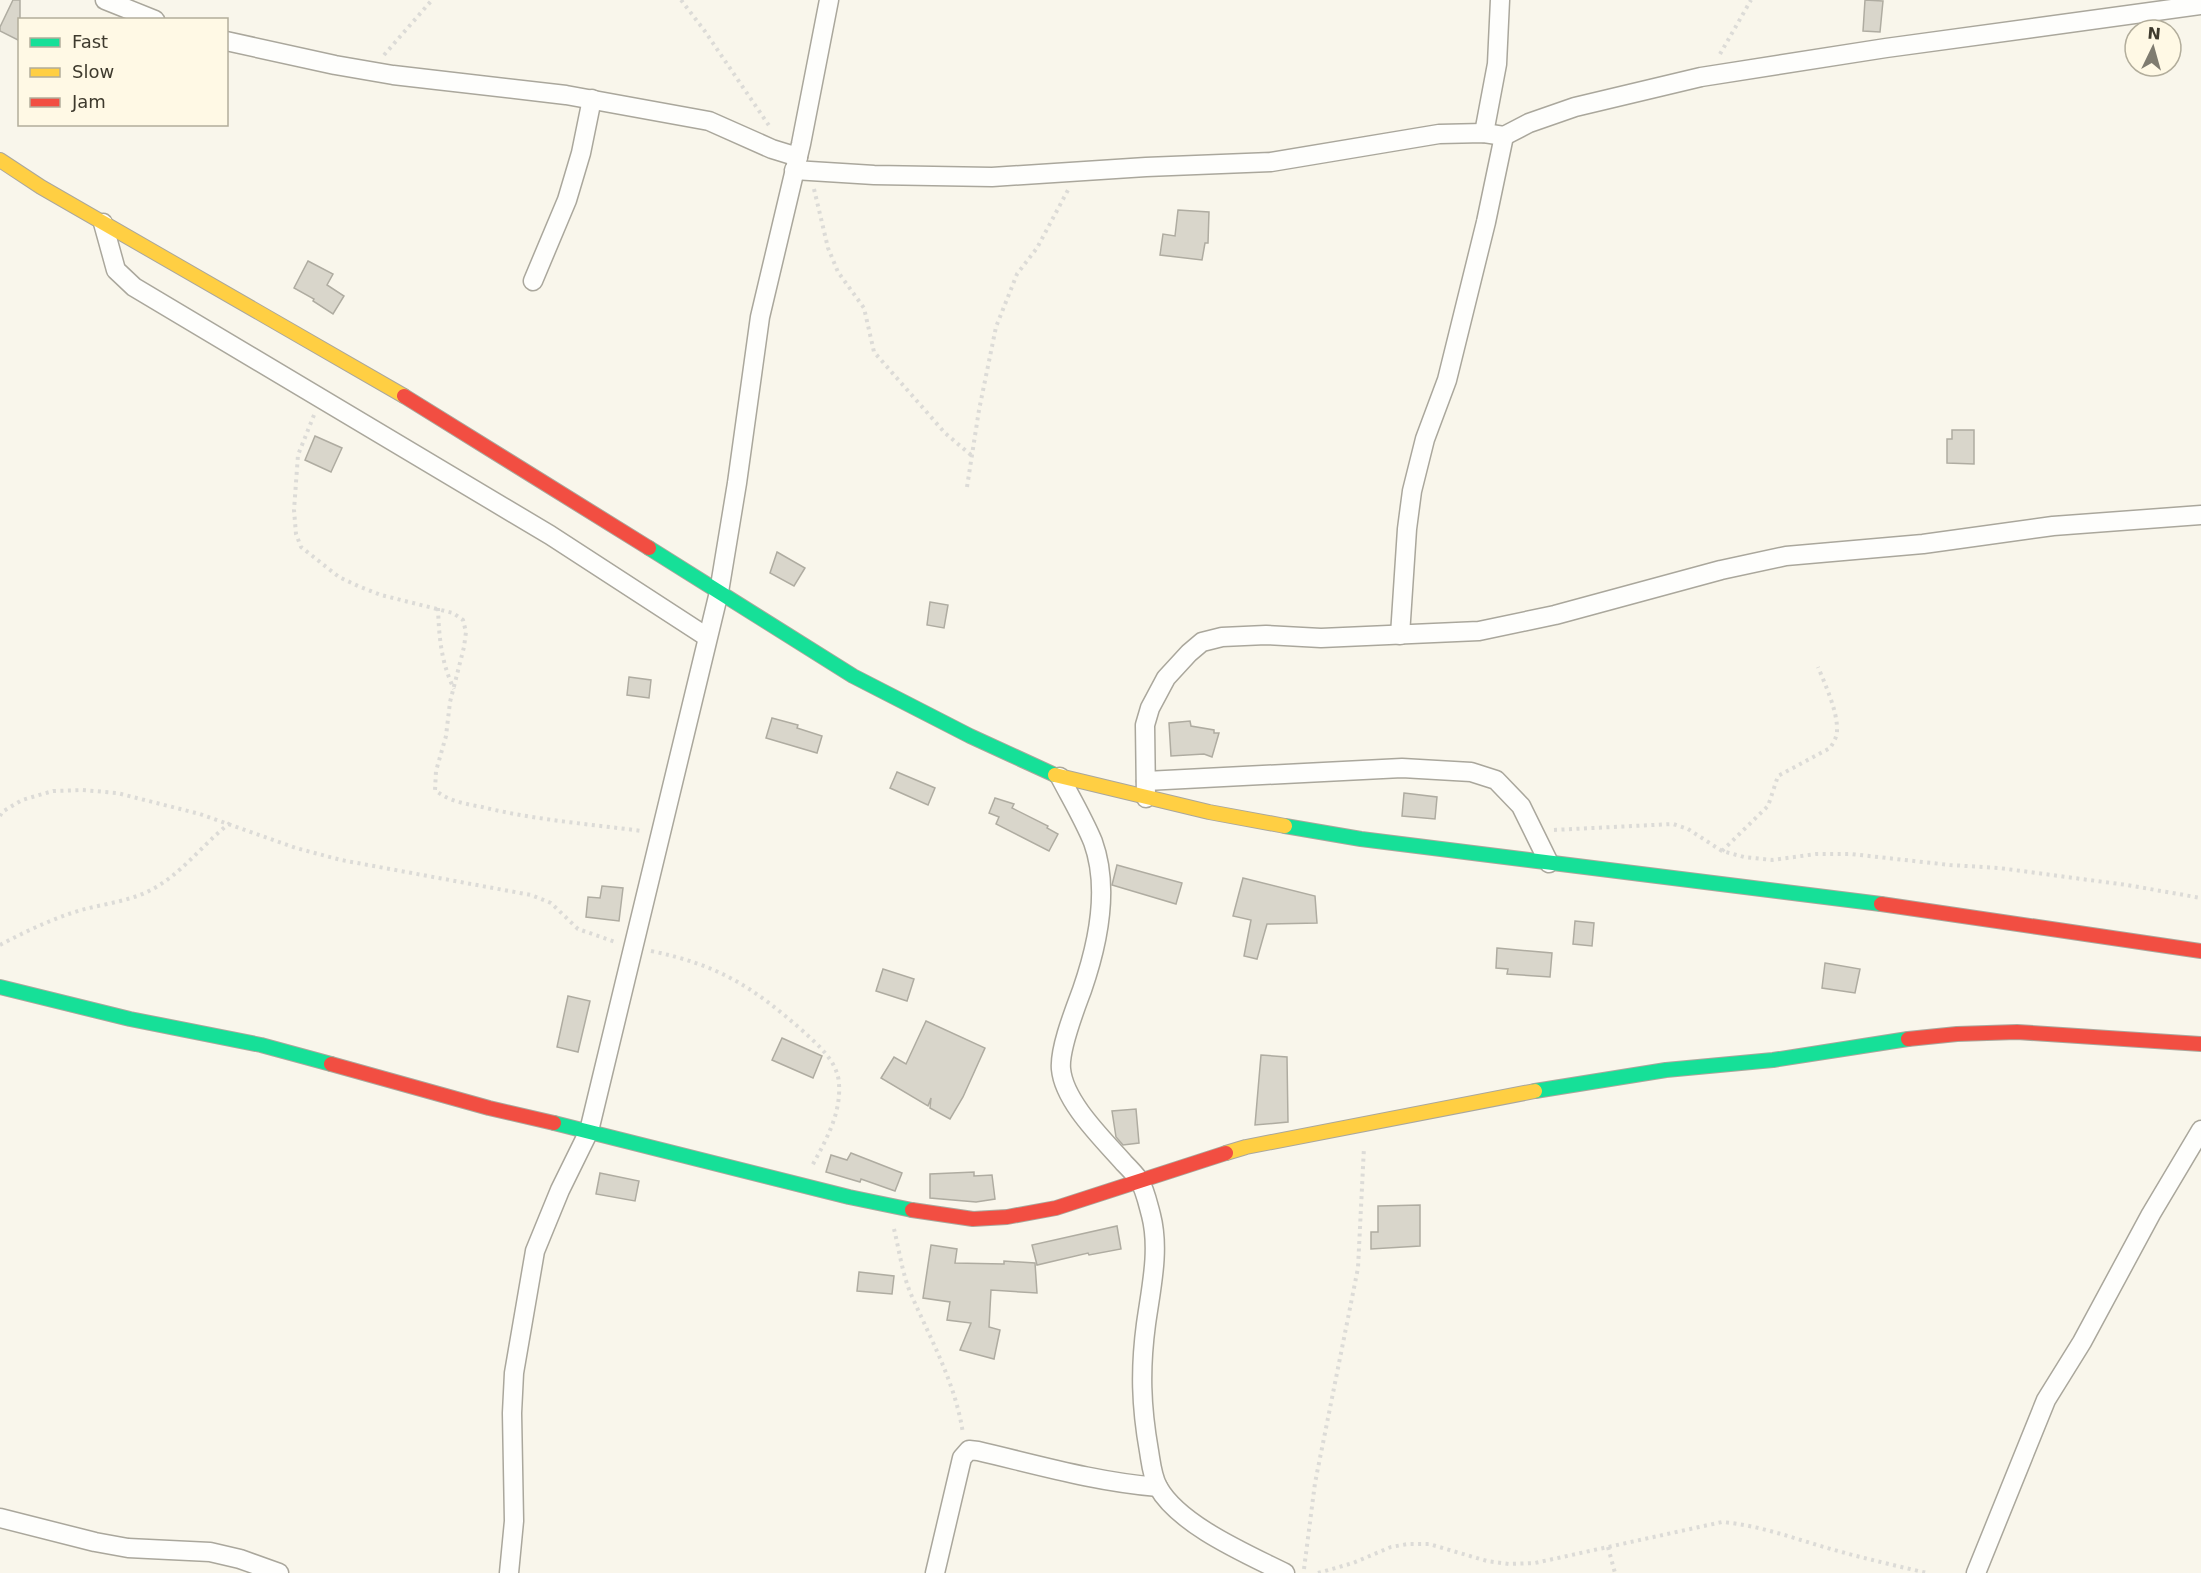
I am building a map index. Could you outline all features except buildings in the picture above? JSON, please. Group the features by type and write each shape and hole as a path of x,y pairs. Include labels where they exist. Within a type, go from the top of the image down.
{"main road":[{"path":"0,160 41,187 416,403 853,676 970,736 1060,777 1146,789 1209,812 1361,839 1835,898 2201,951"},
{"path":"0,987 130,1018 261,1045 489,1108 801,1185 916,1211 973,1219 1056,1208 1246,1147 1598,1080 1666,1070 1773,1060 1906,1039 1957,1034 2017,1032 2201,1044"}],"street":[{"path":"105,0 149,18"},
{"path":"509,1573 514,1521 512,1413 514,1373 535,1251 560,1190 589,1131 708,637 737,483 760,317 797,163 829,0"},
{"path":"1484,132 1497,64 1500,0"},
{"path":"228,41 369,71 592,99 709,121 797,163 874,175 992,177 1270,162 1438,134 1484,132 1504,136 1529,123 1575,107 1709,76 1886,48 2201,5"},
{"path":"533,281 567,200 581,153 592,99"},
{"path":"1400,635 1407,529 1412,491 1425,439 1447,380 1486,222 1504,136"},
{"path":"103,223 116,270 134,287 550,535 708,637"},
{"path":"1549,863 1521,806 1496,780 1471,772 1402,768 1146,789 1145,725 1150,708 1166,678 1189,653 1202,642 1222,638 1266,635 1321,638 1490,629 1555,615 1721,570 1786,556 1923,544 2053,525 2201,515"},
{"path":"1060,777 1092,841 1099,862 1101,886 1099,923 1093,959 1065,1042 1060,1068 1065,1086 1073,1101 1140,1181 1151,1216 1155,1246 1142,1357 1141,1396 1151,1462 1158,1486 1189,1520 1225,1543 1286,1573"},
{"path":"1976,1573 2046,1400 2082,1342 2151,1214 2201,1130"},
{"path":"935,1573 956,1482 965,1453 969,1450 978,1450 1070,1474 1125,1484 1158,1486"},
{"path":"0,1518 128,1548 210,1552 240,1559 279,1573"}],"path":[{"path":"369,71 432,0"},
{"path":"681,0 705,30 797,163 838,272 864,308 874,352 945,432 971,455"},
{"path":"1709,76 1750,0"},
{"path":"967,487 996,327 1017,274 1037,248 1079,171"},
{"path":"322,398 298,455 294,510 296,534 301,547 339,577 357,586 381,595 453,612 463,620 466,632 448,712 446,736 434,782 435,790 441,795 467,804 532,818 661,834"},
{"path":"438,608 442,657 454,689"},
{"path":"1722,851 1768,807 1778,776 1830,748 1835,741 1836,719 1818,667"},
{"path":"0,816 2,812 22,800 53,791 82,790 117,793 230,824 296,848 341,860 531,895 551,903 578,929 633,947 702,964 741,982 768,1001 833,1061 840,1082 838,1103 830,1134 801,1185"},
{"path":"0,945 46,922 140,895 161,884 185,867 230,824"},
{"path":"1533,830 1673,825 1689,829 1722,851 1744,857 1772,860 1816,854 1851,854 2000,868 2127,885 2201,898"},
{"path":"1304,1573 1317,1474 1358,1268 1365,1123"},
{"path":"890,1205 909,1289 931,1336 958,1408 965,1453"},
{"path":"1318,1573 1353,1563 1391,1547 1408,1544 1428,1544 1470,1557 1509,1563 1534,1563 1722,1522 1745,1524 1927,1573"},
{"path":"1608,1547 1615,1573"}],"traffic: fast":[{"path":"649,548 853,676 970,736 1055,775"},
{"path":"1285,826 1361,839 1881,904"},
{"path":"0,987 130,1019 261,1045 331,1064"},
{"path":"1535,1091 1666,1070 1773,1060 1908,1039"},
{"path":"554,1123 849,1197 912,1210"}],"traffic: slow":[{"path":"0,160 41,187 404,396"},
{"path":"1055,775 1209,812 1285,826"},
{"path":"1226,1153 1246,1147 1535,1091"}],"traffic: jam":[{"path":"404,396 649,548"},
{"path":"1881,904 2201,951"},
{"path":"1908,1039 1957,1034 2017,1032 2201,1044"},
{"path":"331,1064 489,1108 554,1123"},
{"path":"912,1210 973,1219 1007,1217 1056,1208 1226,1153"}]}
